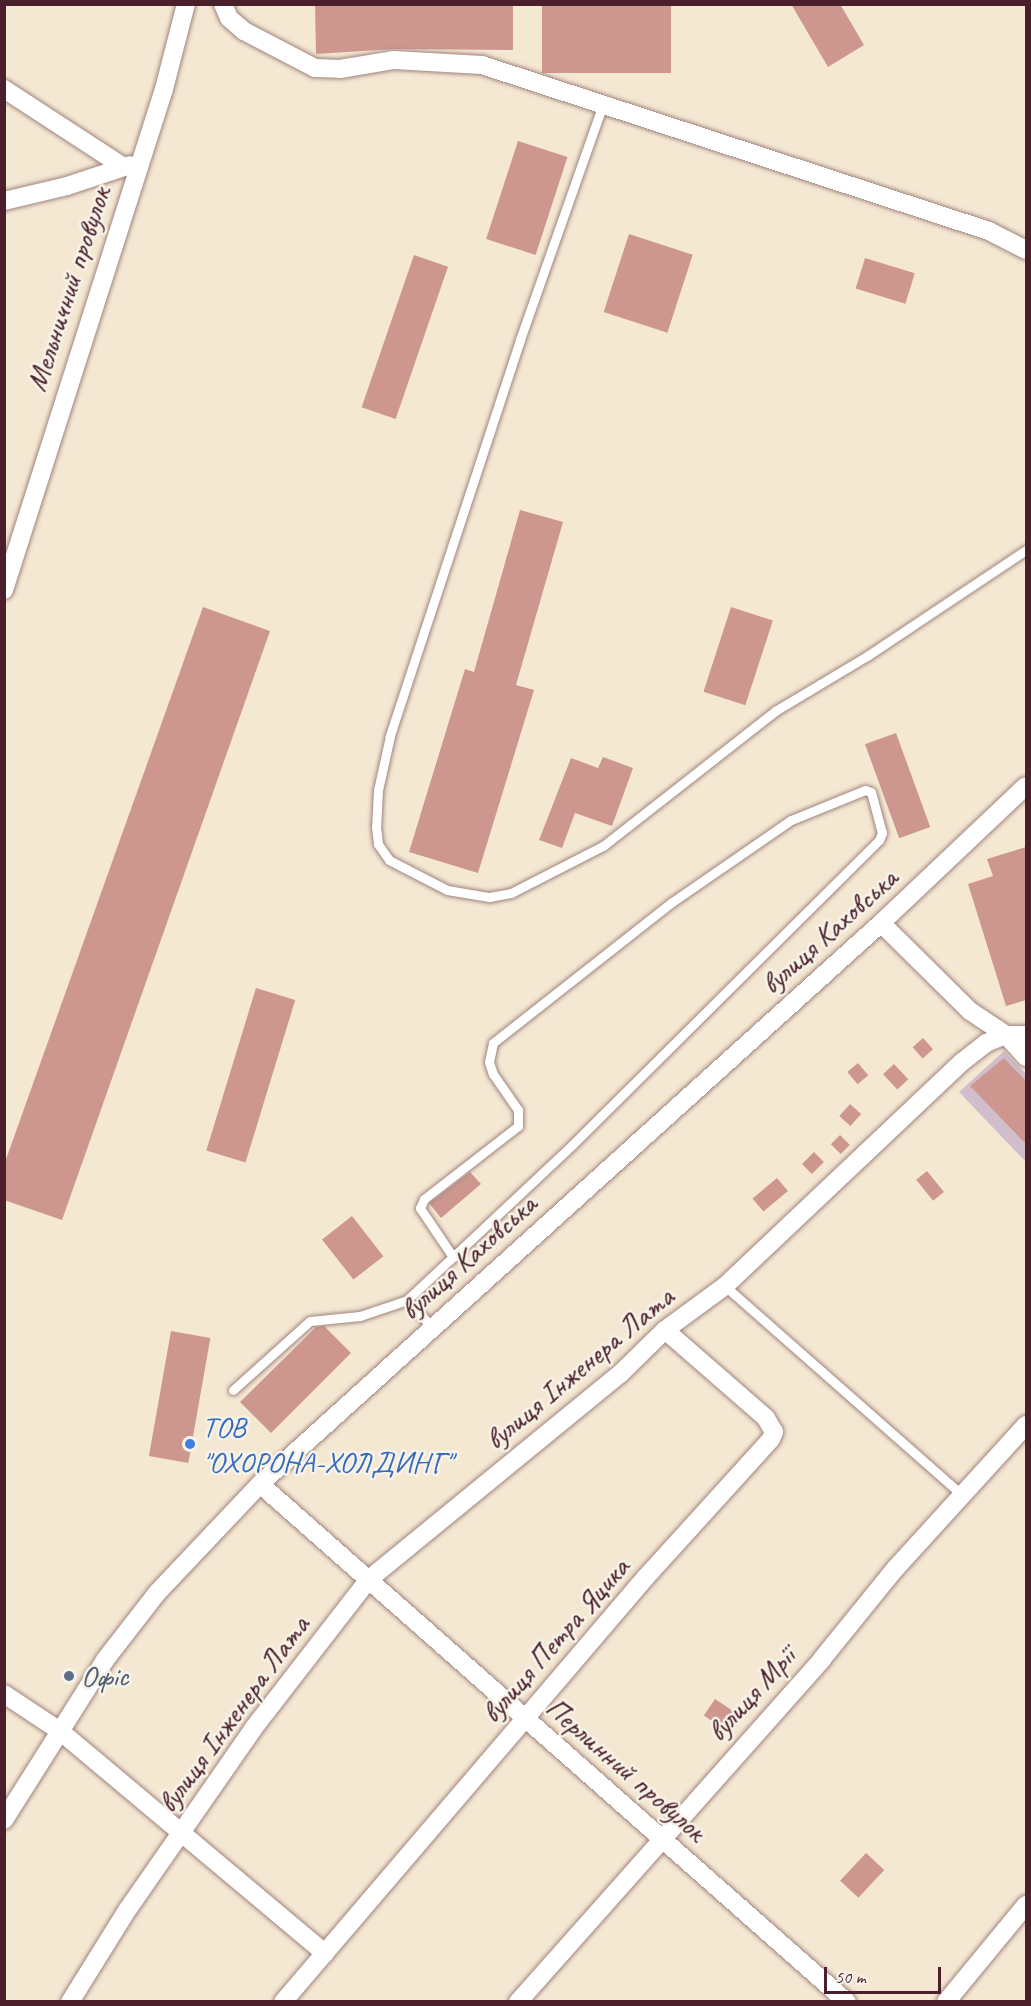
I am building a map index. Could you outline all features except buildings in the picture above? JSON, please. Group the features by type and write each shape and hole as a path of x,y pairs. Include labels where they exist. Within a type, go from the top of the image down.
{"street":[{"name":"Мельничний провулок","path":"4,590 130,165 164,89 186,4"},
{"path":"223,4 229,18 244,31 315,68 340,69 394,60 482,65 989,231 1026,250"},
{"path":"4,89 130,165"},
{"path":"4,201 67,186 130,165"},
{"name":"вулиця Каховська","path":"4,1820 105,1660 158,1593 260,1484 881,923 1026,786"},
{"path":"881,923 970,1011 1006,1035 1026,1057"},
{"name":"вулиця Інженера Лата","path":"70,2001 128,1909 275,1698 368,1580 620,1374 665,1330 725,1286 962,1062 986,1043 1006,1035 1026,1035"},
{"name":"вулиця Петра Яцика","path":"283,2001 486,1762 527,1720 774,1432 766,1418 665,1330"},
{"name":"вулиця Мрії","path":"518,2001 660,1837 1026,1425"},
{"name":"Перлинний провулок","path":"260,1484 847,2001"},
{"path":"4,1694 60,1731 326,1953"},
{"path":"946,2001 1026,1905"}],"lane":[{"path":"603,104 520,340 390,736 378,790 376,827 378,844 389,860 447,890 489,897 511,893 603,846 775,711 867,656 1026,550"},
{"path":"233,1390 310,1321 360,1316 407,1300 453,1257 572,1145 879,840 882,833 871,792 865,790 791,820 672,902 493,1043 489,1062 493,1074 518,1110 518,1126 424,1199 420,1208 453,1257"},
{"path":"725,1286 962,1495"},
{"path":"407,1300 433,1328"}],"shaded area":[{"path":"1004,1051 1026,1074 1026,1162 959,1092"}],"place":[{"name":"ТОВ \"ОХОРОНА-ХОЛДИНГ\"","path":"190,1444"},
{"name":"Офіс","path":"69,1676"}]}
